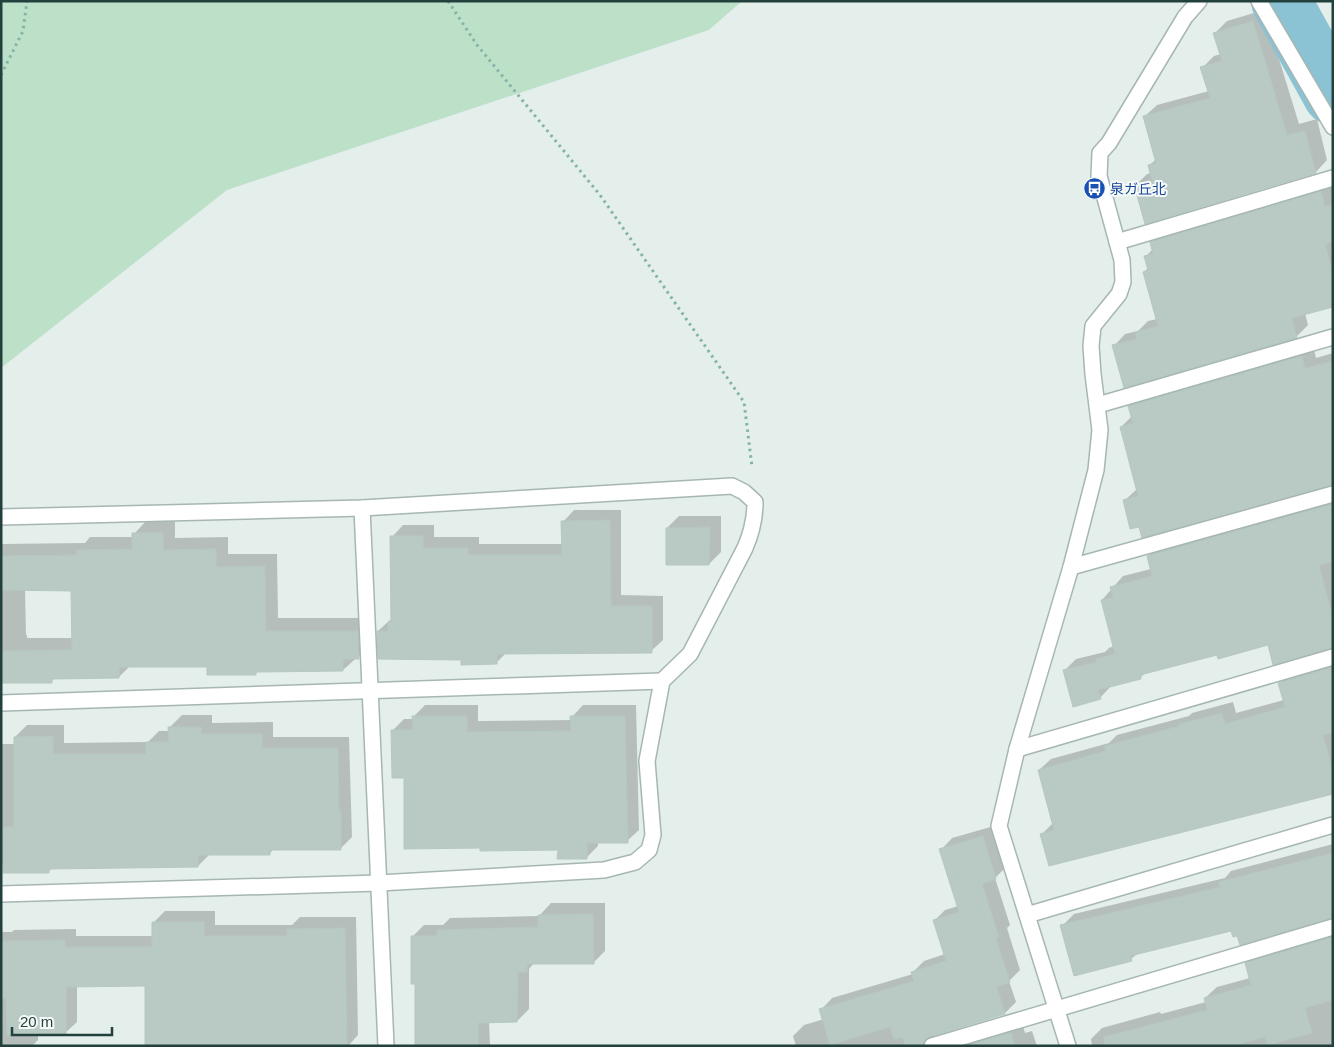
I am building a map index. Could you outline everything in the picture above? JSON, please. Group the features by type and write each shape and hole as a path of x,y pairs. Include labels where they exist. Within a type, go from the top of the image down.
{"street":[{"path":"1068,1046 999,826 1017,749 1071,567 1096,470 1100,430 1091,346 1094,326 1119,294 1123,282 1122,260 1099,176 1100,153 1110,143 1185,17 1199,1"},
{"path":"1259,1 1333,127"},
{"path":"1117,242 1333,178"},
{"path":"1098,405 1333,337"},
{"path":"1,517 362,508 732,486 744,492 755,502 752,532 690,654 662,681 647,761 653,835 649,850 635,862 604,870 379,883 1,894"},
{"path":"1071,567 1333,494"},
{"path":"362,508 386,1046"},
{"path":"1017,749 1333,657"},
{"path":"1,703 662,681"},
{"path":"1027,915 1333,825"},
{"path":"932,1046 1333,927"}],"path":[{"path":"1,74 23,31 27,1"},
{"path":"448,1 478,45 600,195 744,402 752,462 750,498"}],"green space":[{"path":"1,1 742,1 709,30 227,190 1,368"}],"building":[{"path":"1253,21 1287,135 1305,131 1316,173 1145,224 1134,185 1152,181 1148,165 1156,163 1143,116 1210,98 1200,67 1222,61 1213,33"},
{"path":"1321,191 1325,206 1333,204 1333,242 1325,244 1333,274 1333,307 1292,318 1297,338 1124,388 1112,345 1137,339 1135,332 1158,326 1143,272 1148,270 1144,256 1153,254 1150,242"},
{"path":"1302,356 1305,368 1333,361 1333,485 1142,538 1139,527 1130,529 1123,500 1138,496 1120,427 1133,423 1128,406"},
{"path":"1333,504 1333,562 1319,565 1333,618 1333,648 1273,665 1268,645 1218,659 1217,655 1140,675 1141,679 1098,690 1101,699 1073,707 1063,670 1097,662 1096,659 1115,654 1101,600 1113,597 1110,587 1152,576 1147,556"},
{"path":"610,520 611,606 652,606 652,653 497,654 497,664 461,665 461,660 378,659 377,631 388,631 388,622 391,622 390,536 423,536 423,548 468,548 468,555 562,555 561,521"},
{"path":"710,527 709,565 666,565 666,528"},
{"path":"132,533 163,533 163,550 216,549 216,567 265,566 266,631 358,631 359,659 343,659 343,671 256,672 256,675 207,675 207,667 119,667 119,678 52,679 52,683 1,683 1,651 72,650 71,591 1,590 1,556 77,555 76,550 132,549"},
{"path":"1333,667 1333,733 1323,735 1333,772 1333,794 1049,866 1040,834 1054,830 1038,770 1106,751 1104,746 1222,713 1225,724 1285,707 1278,683"},
{"path":"412,716 467,716 467,732 571,731 570,716 625,716 628,843 587,843 587,859 557,859 558,850 480,851 480,848 404,849 404,778 392,778 391,730 413,730"},
{"path":"168,727 201,727 201,734 262,734 262,748 338,748 341,850 270,850 270,855 198,855 198,867 49,869 49,873 3,873 3,827 14,827 14,737 53,736 53,754 146,754 146,742 169,742"},
{"path":"983,836 996,879 982,884 999,937 996,938 1010,982 997,987 1005,1014 929,1037 925,1040 923,1046 905,1046 903,1037 894,1039 890,1027 830,1045 819,1009 914,981 911,972 946,961 933,920 959,912 939,849"},
{"path":"1333,853 1333,918 1240,945 1237,936 1233,937 1231,931 1130,956 1132,961 1074,976 1060,925 1220,887 1218,882"},
{"path":"593,914 594,964 527,964 527,972 518,972 517,1022 478,1023 478,1046 415,1046 415,984 411,984 411,936 437,936 437,930 538,927 538,915"},
{"path":"152,922 204,922 204,936 287,936 287,929 345,928 347,1046 145,1046 145,986 66,987 66,1034 7,1035 6,998 1,998 1,941 65,940 65,947 152,947"},
{"path":"1333,937 1333,1000 1305,1008 1312,1033 1268,1045 1265,1037 1232,1046 1105,1046 1104,1037 1207,1010 1204,998 1251,985 1245,963"},
{"path":"1011,1032 1015,1046 966,1046"}],"waterway":[{"path":"1281,1 1333,95"}],"place":[{"name":"泉ガ丘北","path":"1094,189"}]}
